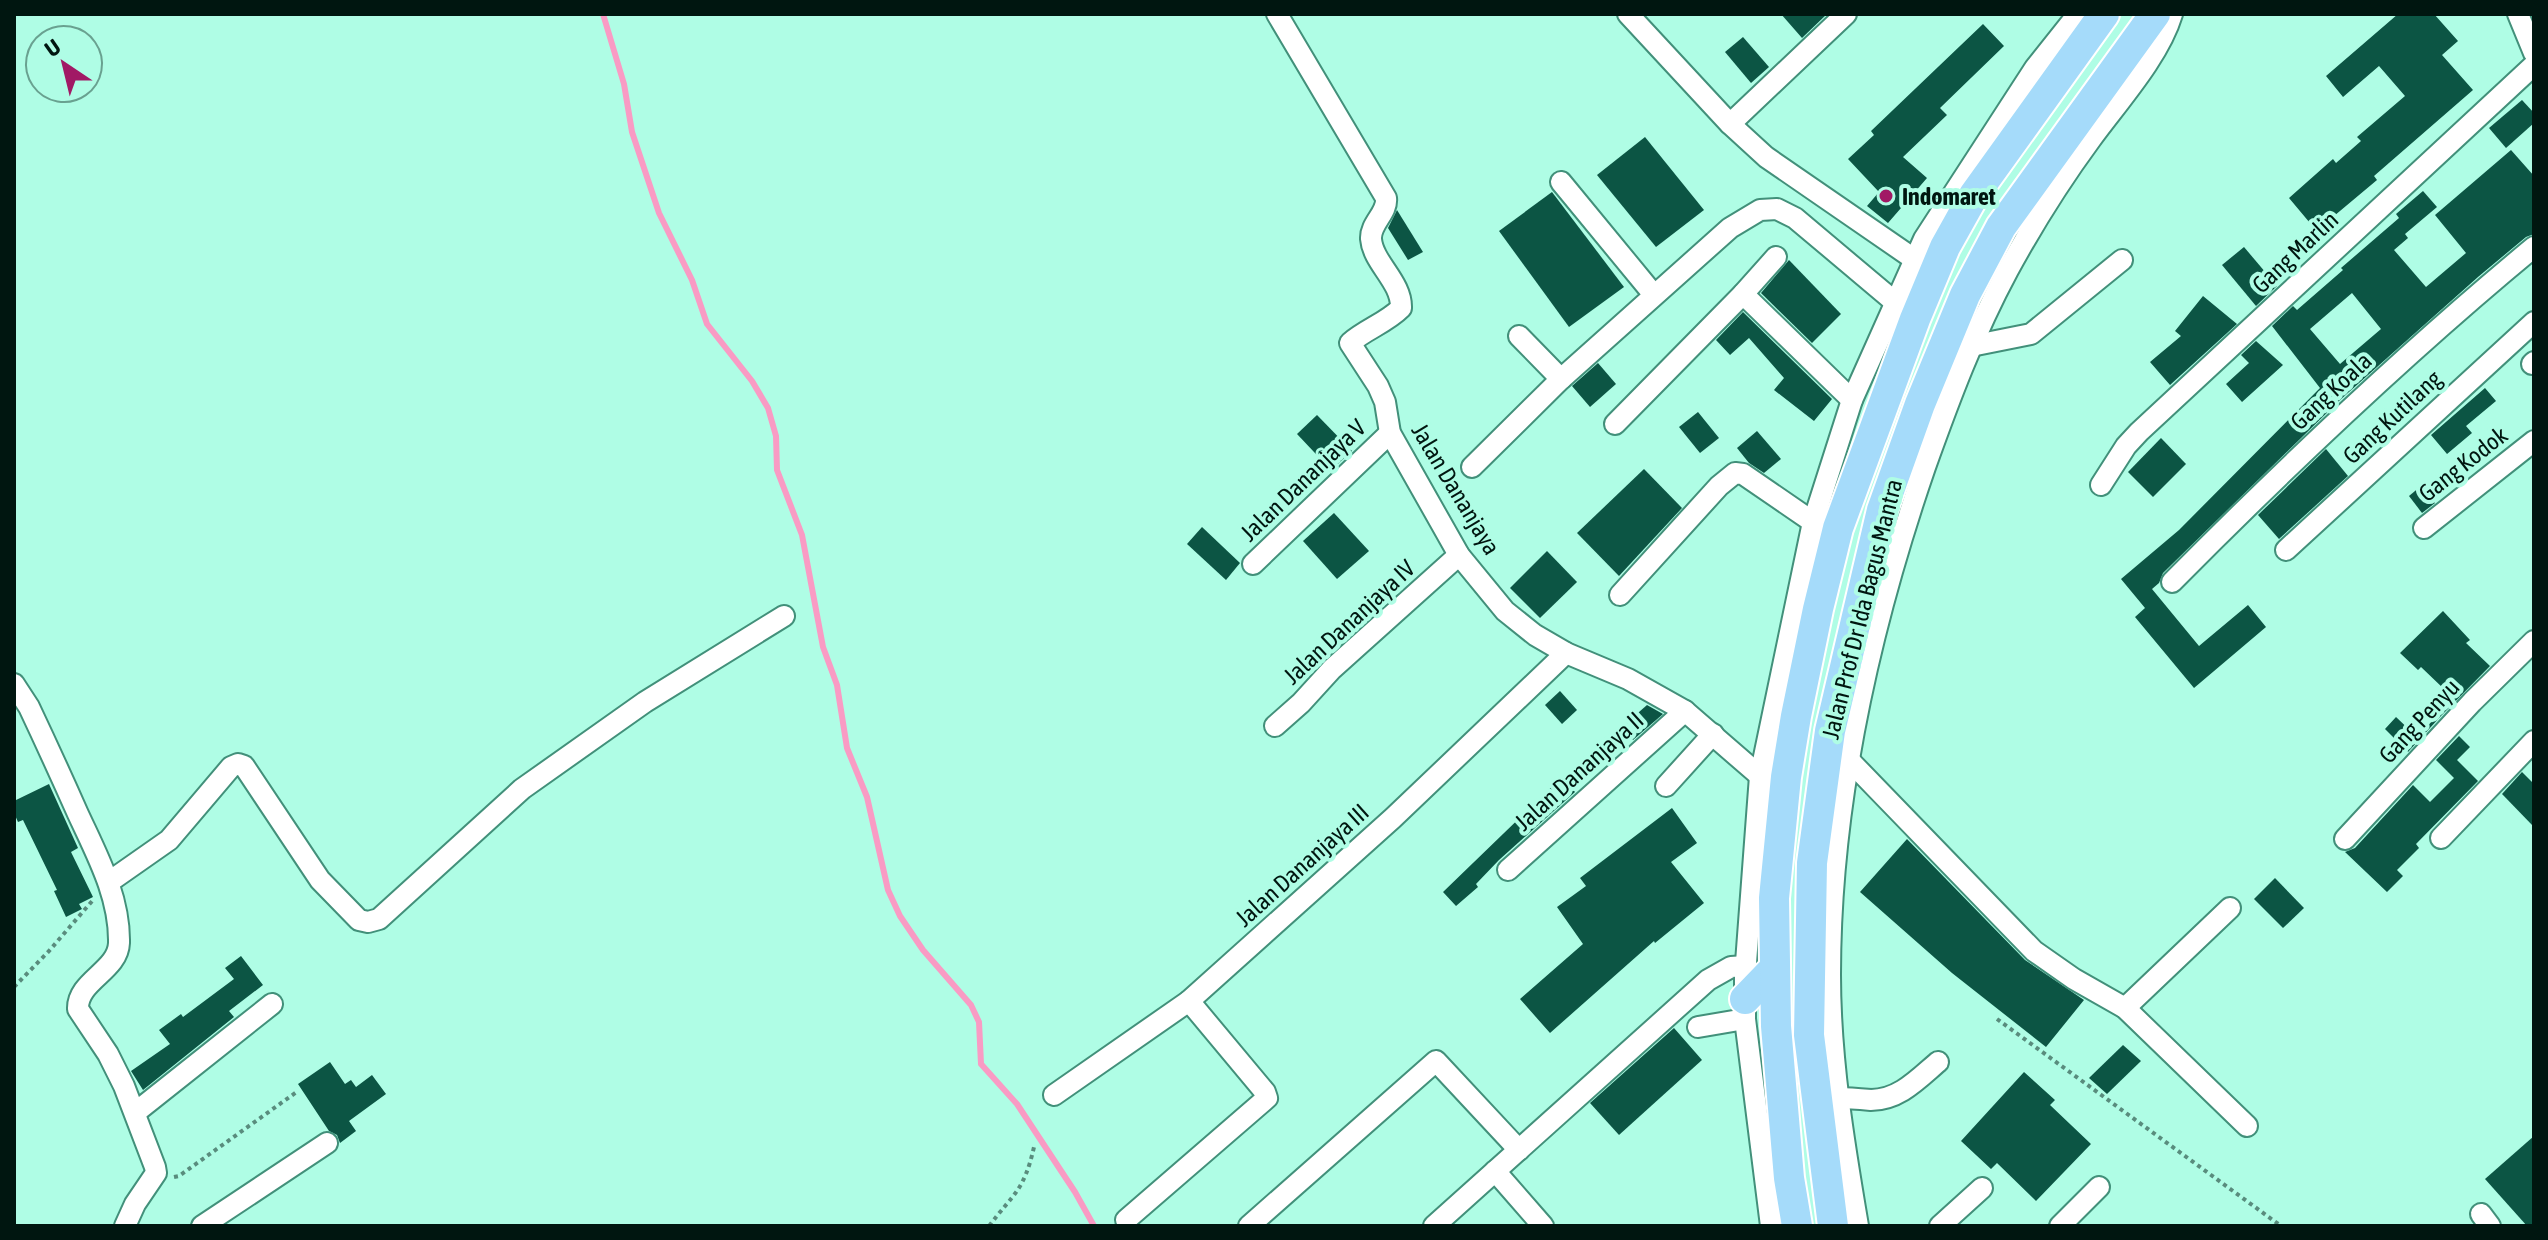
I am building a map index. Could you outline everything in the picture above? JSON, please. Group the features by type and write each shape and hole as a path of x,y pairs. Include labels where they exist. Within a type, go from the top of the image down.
{"highway":[{"name":"Jalan Prof Dr Ida Bagus Mantra","path":"1797,1226 1760,968 1774,898 1786,777 1818,609 1838,528 1904,311 1974,195 2104,14"},
{"name":"Jalan Prof Dr Ida Bagus Mantra","path":"1833,1226 1809,1035 1819,976 1812,863 1830,731 1882,510 1917,450 1965,295 2001,227 2155,14"},
{"path":"1745,1009 1760,968"}],"street":[{"name":"Jalan Dananjaya","path":"1277,14 1386,198 1387,206 1372,232 1371,242 1398,290 1401,308 1389,320 1362,332 1350,343 1378,386 1385,402 1390,433 1459,555 1505,611 1535,635 1566,653 1628,679 1685,711 1760,776"},
{"path":"1628,14 1730,124 1766,157 1914,259"},
{"path":"1730,124 1846,14"},
{"path":"1434,1226 1708,980 1731,967 1760,968 1760,776 1813,522 1852,400 1904,311 1914,259 1957,185 2035,68 2078,14"},
{"path":"1858,1226 1819,976 1837,824 1917,450 2009,270 2087,145 2160,42 2172,14"},
{"path":"2518,14 2534,53"},
{"name":"Gang Marlin","path":"2101,485 2126,446 2139,432 2534,65"},
{"path":"1561,182 1654,295"},
{"path":"1472,467 1561,379 1654,295 1739,222 1760,210 1777,209 1795,218 1904,311"},
{"name":"Gang Koala","path":"2172,582 2325,431 2479,292 2534,247"},
{"path":"1615,424 1776,257"},
{"path":"1971,346 2031,334 2122,260"},
{"path":"1743,294 1852,400"},
{"name":"Gang Kutilang","path":"2286,550 2534,322"},
{"path":"1519,336 1561,379"},
{"name":"Jalan Dananjaya V","path":"1253,564 1390,433"},
{"name":"Gang Kodok","path":"2424,528 2534,441"},
{"path":"1620,595 1690,517 1735,473 1743,474 1813,522"},
{"name":"Jalan Dananjaya IV","path":"1275,726 1332,669 1459,555"},
{"path":"109,882 169,840 231,767 238,764 244,766 320,880 359,920 368,922 379,919 522,789 645,702 784,616"},
{"name":"Gang Penyu","path":"2345,839 2472,702 2534,641"},
{"name":"Jalan Dananjaya III","path":"1054,1095 1189,1001 1393,818 1566,653"},
{"path":"14,684 29,707 109,882 117,930 117,952 114,960 82,993 78,1009 108,1054 136,1112 156,1173 135,1204 125,1226"},
{"name":"Jalan Dananjaya II","path":"1508,870 1685,711"},
{"path":"1666,786 1713,734"},
{"path":"2441,838 2534,741"},
{"path":"1849,760 2034,951 2074,979 2125,1008 2247,1126"},
{"path":"2125,1008 2230,908"},
{"path":"1126,1220 1267,1098 1260,1085 1189,1001"},
{"path":"136,1112 272,1004"},
{"path":"1698,1027 1745,1009 1771,1226"},
{"path":"1249,1226 1436,1061 1519,1150"},
{"path":"1838,1098 1873,1100 1890,1097 1904,1091 1938,1062"},
{"path":"202,1226 327,1143"},
{"path":"1495,1171 1543,1226"},
{"path":"2060,1226 2099,1187"},
{"path":"1940,1226 1982,1188"}],"path":[{"path":"14,987 109,882"},
{"path":"1997,1019 2281,1226"},
{"path":"156,1173 179,1176 298,1091"},
{"path":"989,1226 1028,1175 1034,1147"}],"building":[{"path":"1781,14 1827,14 1802,38"},
{"path":"2398,14 2434,14 2458,41 2442,55 2473,90 2374,176 2377,180 2315,229 2289,198 2333,159 2336,163 2361,141 2357,137 2405,96 2379,66 2343,97 2326,76"},
{"path":"1983,24 2004,46 1940,108 1947,115 1903,157 1927,178 1888,223 1867,206 1879,192 1848,159 1874,135 1871,131"},
{"path":"1743,37 1769,67 1751,83 1725,52"},
{"path":"2522,100 2534,113 2534,123 2506,148 2489,128"},
{"path":"1645,137 1704,210 1656,247 1597,175"},
{"path":"2511,150 2534,176 2534,234 2526,237 2478,277 2340,400 2163,573 2152,589 2199,646 2248,605 2266,627 2194,688 2135,617 2145,608 2121,579 2179,530 2320,388 2272,326 2293,306 2297,310 2343,270 2341,268 2399,218 2396,214 2423,191 2437,207 2405,234 2408,238 2394,250 2426,287 2466,253 2435,215","holes":["2352,293 2381,329 2340,364 2310,329"]},
{"path":"1552,192 1624,287 1569,327 1499,231"},
{"path":"1397,210 1423,252 1408,260 1388,228"},
{"path":"2244,247 2277,286 2256,306 2222,265"},
{"path":"1789,260 1841,314 1812,343 1761,293"},
{"path":"2203,296 2237,324 2170,385 2150,362 2181,336 2175,331"},
{"path":"1743,312 1832,399 1814,421 1774,390 1784,378 1749,338 1730,355 1716,340"},
{"path":"2256,341 2283,365 2242,402 2226,384 2249,363 2241,355"},
{"path":"1598,363 1616,384 1590,407 1572,386"},
{"path":"2485,388 2496,401 2466,426 2472,433 2447,454 2431,435"},
{"path":"1698,412 1719,438 1700,453 1679,427"},
{"path":"1317,415 1352,451 1331,470 1297,434"},
{"path":"1757,431 1781,459 1764,473 1749,463 1737,448"},
{"path":"2161,438 2186,464 2153,497 2128,472"},
{"path":"2326,449 2348,476 2279,539 2258,515"},
{"path":"1644,469 1682,508 1619,576 1577,533"},
{"path":"2421,486 2435,503 2422,513 2409,496"},
{"path":"1334,513 1369,551 1337,579 1303,541"},
{"path":"1202,527 1240,563 1226,580 1187,544"},
{"path":"1547,551 1577,582 1540,618 1510,588"},
{"path":"2443,611 2470,640 2466,643 2490,666 2440,717 2428,705 2444,689 2421,667 2418,670 2400,653"},
{"path":"1560,691 1577,710 1562,724 1545,705"},
{"path":"1647,705 1663,714 1633,740 1622,727"},
{"path":"2438,715 2440,717 2408,752 2385,729 2396,717 2417,737"},
{"path":"2459,736 2470,747 2457,760 2478,781 2416,844 2419,848 2397,870 2403,876 2387,892 2345,852 2355,848 2413,785 2430,802 2454,778 2436,760"},
{"path":"2522,772 2534,784 2534,827 2502,794"},
{"path":"1562,777 1575,792 1499,860 1476,884 1478,887 1456,906 1443,892"},
{"path":"49,784 78,848 71,852 93,897 79,904 82,909 66,917 54,891 57,890 23,820 18,822 14,813 14,801"},
{"path":"1672,808 1697,843 1671,862 1704,903 1654,941 1550,1033 1520,999 1583,944 1557,907 1586,886 1580,878"},
{"path":"1907,839 2025,960 2084,1000 2046,1047 1952,973 1860,892"},
{"path":"2275,878 2304,908 2283,928 2254,899"},
{"path":"241,956 263,985 229,1011 234,1017 143,1090 131,1071 170,1044 159,1030 181,1014 183,1017 234,979 225,968"},
{"path":"1674,1028 1702,1060 1619,1135 1590,1103"},
{"path":"2123,1045 2141,1061 2107,1094 2089,1078"},
{"path":"330,1062 345,1084 351,1080 356,1087 372,1075 386,1094 349,1121 356,1131 340,1143 298,1084"},
{"path":"2024,1072 2055,1100 2050,1105 2091,1144 2036,1201 1997,1163 1991,1169 1961,1141"},
{"path":"2534,1136 2534,1226 2527,1226 2485,1179"}],"waterway":[{"path":"603,14 624,84 632,132 659,213 692,280 707,324 752,381 768,408 776,436 777,470 802,535 823,647 837,685 847,748 867,797 888,890 900,916 923,950 971,1005 979,1022 981,1064 1017,1104 1094,1226"}],"place":[{"name":"Indomaret","path":"1886,196"}]}
